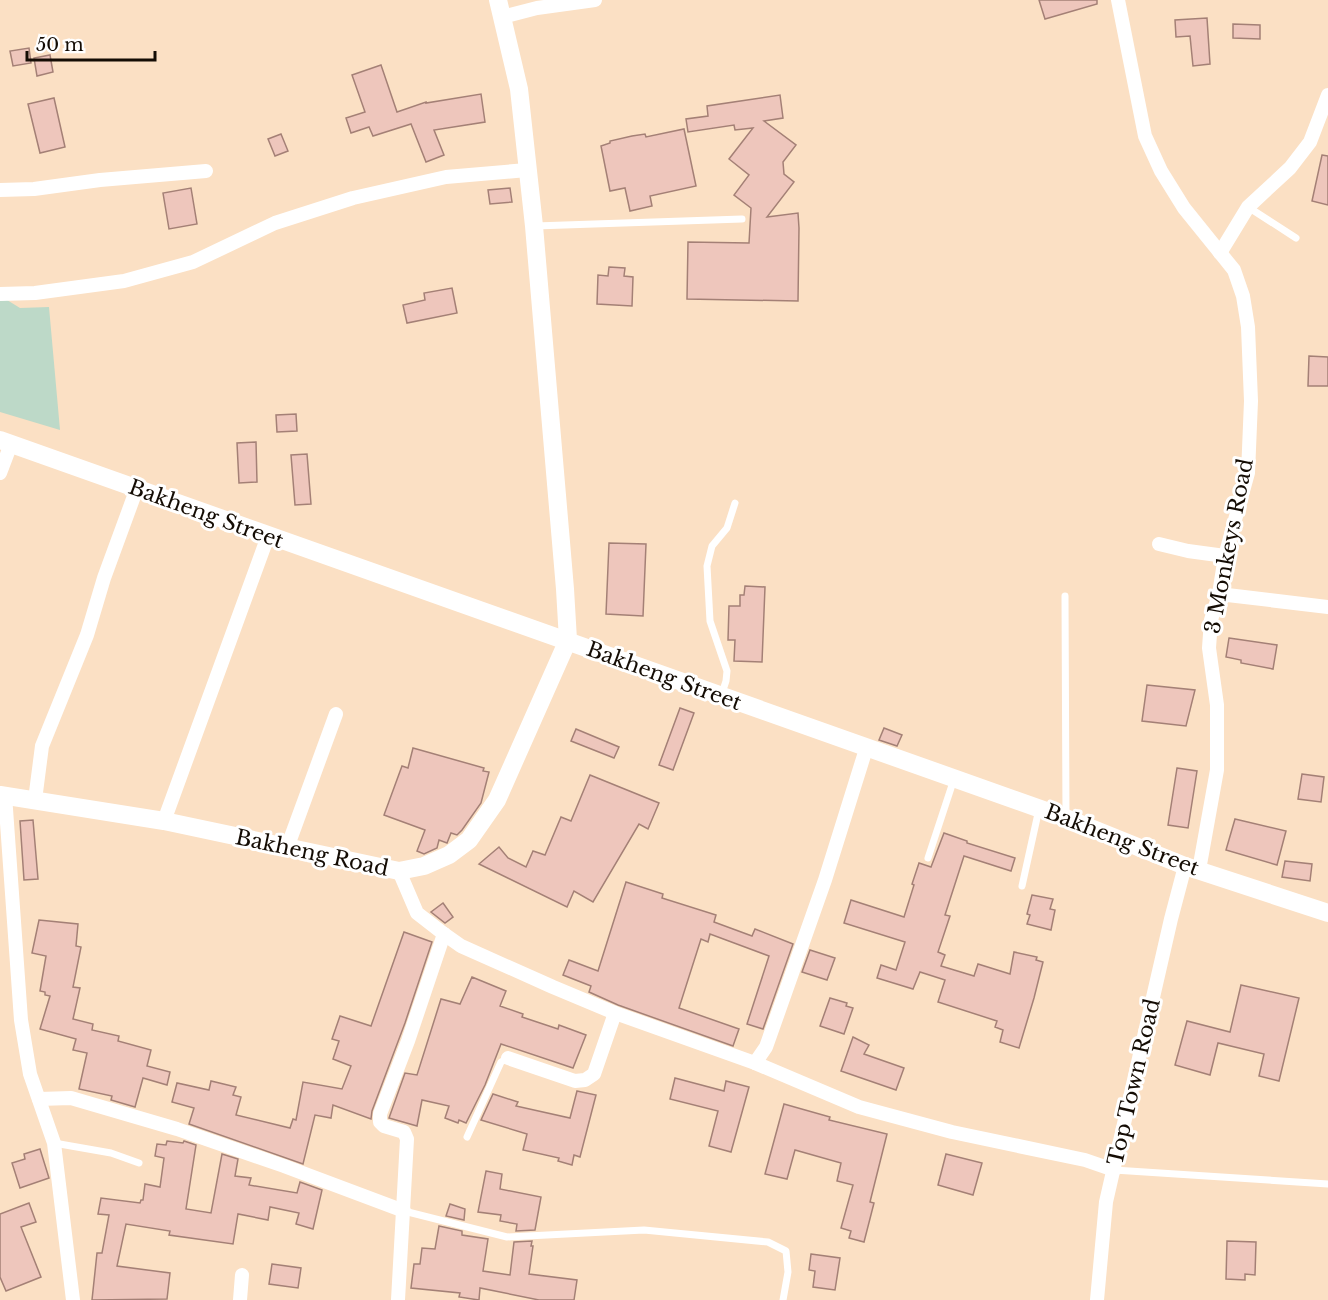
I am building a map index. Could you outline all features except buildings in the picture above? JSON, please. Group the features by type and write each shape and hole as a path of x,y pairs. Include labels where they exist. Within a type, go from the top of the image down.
{"street":[{"path":"568,640 534,226 519,89 500,9 537,8 594,0"},
{"name":"3 Monkeys Road","path":"1118,0 1145,136 1153,155 1184,208 1198,229 1237,276 1246,307 1251,400 1248,473 1225,556 1219,594 1211,620 1209,648 1217,705 1217,770 1192,868"},
{"path":"1220,253 1248,207 1300,156 1322,127 1328,94"},
{"path":"0,294 35,293 124,281 193,262 275,223 353,198 446,177 527,170"},
{"path":"0,190 34,189 100,180 206,171"},
{"path":"0,473 5,442"},
{"name":"Bakheng Street","path":"5,442 1066,818 1192,868 1328,913"},
{"path":"35,800 42,746 87,635 104,578 137,488"},
{"path":"164,821 268,536"},
{"path":"1159,544 1225,556"},
{"path":"1219,594 1328,608"},
{"name":"Bakheng Road","path":"2,795 164,821 399,871 424,866 449,855 469,840 497,800 568,640"},
{"path":"287,848 336,714"},
{"path":"755,1063 766,1047 825,880 866,749"},
{"path":"2,795 21,1020 30,1074 54,1143 74,1300"},
{"name":"Top Town Road","path":"1097,1300 1106,1202 1171,919 1192,868"},
{"path":"399,871 417,913 461,946 615,1013 755,1063 859,1107 896,1118 1085,1160 1114,1170"},
{"path":"398,1300 406,1135 404,1132 384,1126 380,1122 380,1114 408,1041 444,934"},
{"path":"508,1058 575,1081 585,1080 594,1074 615,1013"},
{"path":"39,1099 71,1098 177,1129 404,1211"},
{"path":"240,1300 242,1275"}],"lane":[{"path":"1248,207 1296,238"},
{"path":"534,226 742,219"},
{"path":"721,697 727,670 710,621 707,567 712,546 727,528 735,503"},
{"path":"1065,596 1066,818"},
{"path":"927,858 954,779"},
{"path":"1022,886 1039,809"},
{"path":"467,1137 501,1062 508,1058"},
{"path":"54,1143 111,1153 139,1163"},
{"path":"1114,1170 1328,1184"},
{"path":"404,1211 507,1237 644,1230 768,1242 786,1251 788,1272 783,1300"}],"green space":[{"path":"7,300 20,308 49,307 60,430 0,412 0,301"}]}
